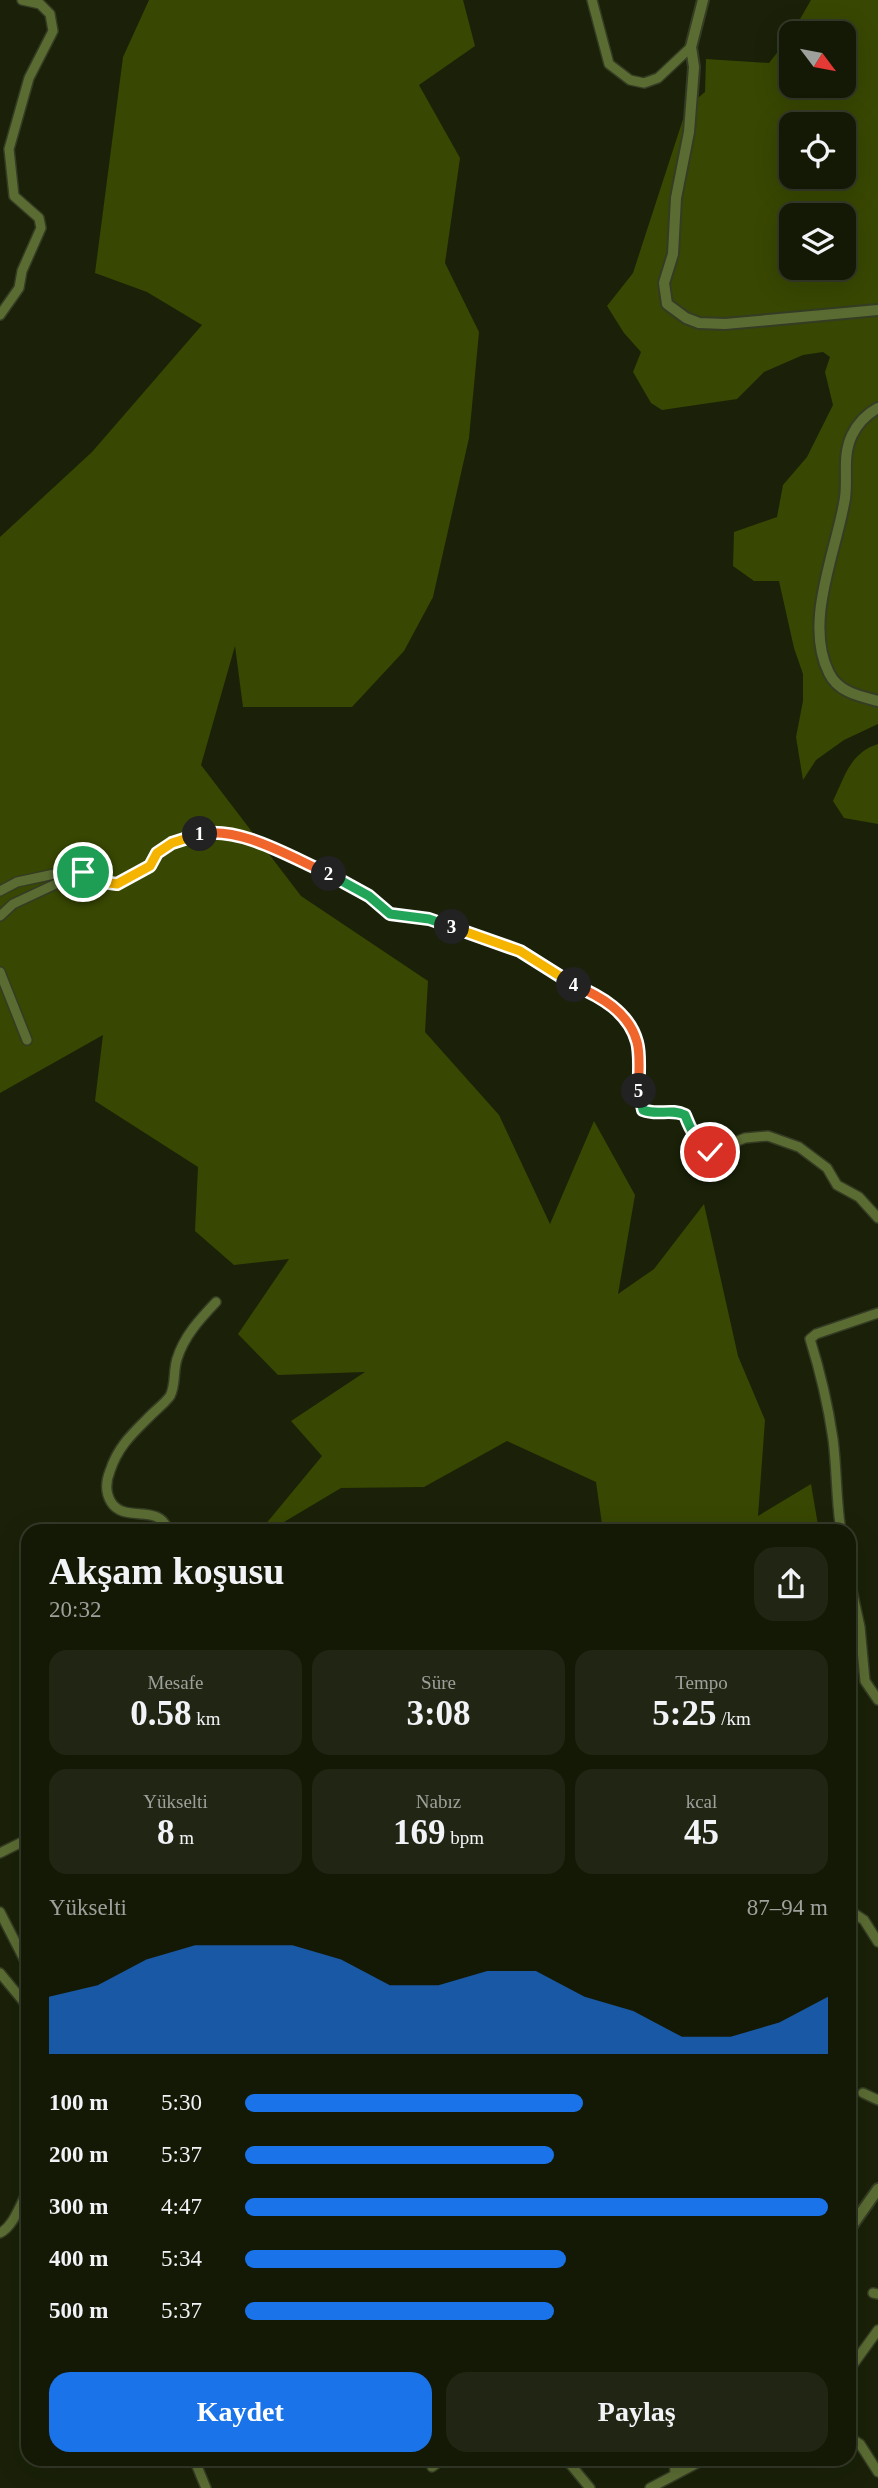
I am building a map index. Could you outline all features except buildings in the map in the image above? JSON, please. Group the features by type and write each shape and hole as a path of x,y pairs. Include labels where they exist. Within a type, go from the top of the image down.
{"street":[{"path":"0,315 19,288 22,271 41,228 38,218 14,196 9,149 29,78 54,31 50,14 40,4 22,0"},
{"path":"592,0 609,64 630,80 644,83 658,78 691,47"},
{"path":"703,0 691,47 694,67 689,132 676,198 673,254 664,283 667,304 686,318 699,323 725,324 878,310"},
{"path":"878,408 860,422 845,453 845,498 827,569 821,632 823,660 830,676 840,688 878,701"},
{"path":"0,891 17,882 59,873 83,872 103,882 117,884 150,866 157,853 172,843 204,833 222,833 253,840 330,874 369,896 390,914 429,919 520,951 570,984 590,992 612,1006 628,1022 637,1042 639,1100 643,1110 653,1114 676,1111 685,1115 690,1128 703,1147 710,1152 746,1138 768,1136 799,1147 827,1168 837,1185 859,1198 878,1218"},
{"path":"0,916 13,904 45,887 83,872"},
{"path":"0,972 27,1040"},
{"path":"164,1524 155,1515 127,1512 115,1507 106,1489 108,1476 123,1443 168,1399 173,1390 177,1360 194,1325 216,1302"},
{"path":"840,1524 833,1440 810,1339 816,1334 878,1313"},
{"path":"856,1609 865,1681 878,1700"},
{"path":"0,1853 21,1842"},
{"path":"0,1912 21,1953"},
{"path":"856,1915 864,1920 878,1942"},
{"path":"0,1973 21,1998"},
{"path":"863,2093 878,2100"},
{"path":"856,2221 878,2189"},
{"path":"0,2233 10,2224 21,2204"},
{"path":"856,2360 878,2330"},
{"path":"856,2441 878,2472"},
{"path":"197,2466 206,2488"},
{"path":"572,2466 590,2488"},
{"path":"674,2466 675,2473"},
{"path":"650,2488 690,2466"}],"green space":[{"path":"149,0 463,0 475,46 419,85 460,158 445,263 479,332 469,438 433,597 404,651 352,707 243,707 235,646 201,765 301,896 428,981 425,1032 499,1115 550,1224 594,1121 635,1195 618,1294 654,1269 704,1204 738,1356 765,1420 758,1516 811,1484 818,1524 602,1524 596,1482 507,1441 424,1487 341,1488 281,1524 266,1524 322,1456 291,1421 365,1372 278,1375 238,1334 289,1259 234,1265 195,1231 198,1167 95,1101 103,1035 0,1093 0,537 92,452 202,325 147,292 95,273 123,57"},
{"path":"811,0 878,0 878,724 844,740 816,760 803,780 796,737 803,701 803,674 794,648 779,581 754,581 733,566 734,532 777,517 783,485 807,457 833,405 825,372 830,357 823,352 803,355 764,372 737,399 662,410 651,403 633,372 641,352 624,333 607,306 633,273 687,107 705,92 706,59 769,63 779,50 779,98 856,98 856,21 799,21"},
{"path":"878,744 878,824 844,818 833,801 841,783 855,759"}],"route":[{"path":"83,872 103,882 117,884 150,866 157,853 172,843 204,833 222,833 253,840 330,874 369,896 390,914 429,919 520,951 570,984 590,992 612,1006 628,1022 637,1042 639,1100 643,1110 653,1114 676,1111 685,1115 690,1128 703,1147 710,1152"}]}
